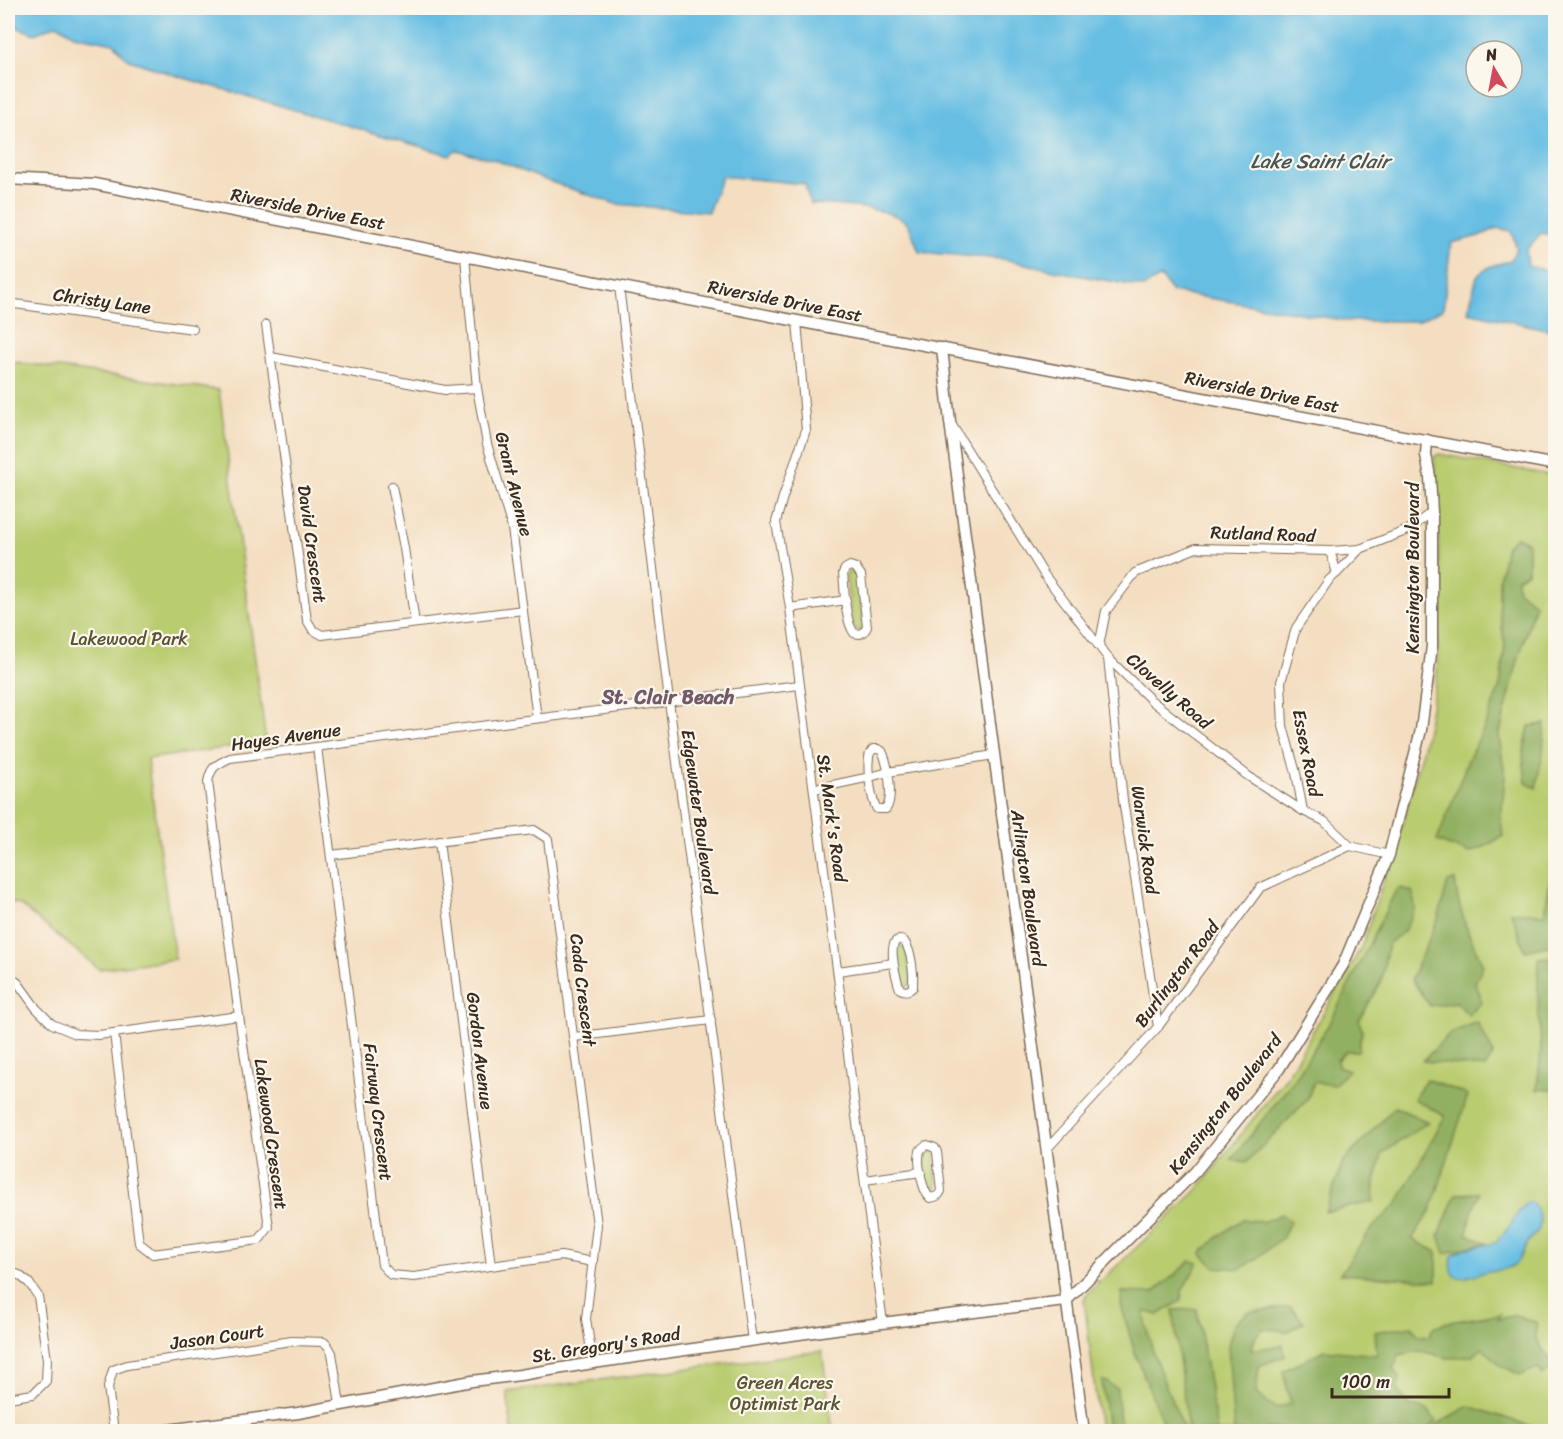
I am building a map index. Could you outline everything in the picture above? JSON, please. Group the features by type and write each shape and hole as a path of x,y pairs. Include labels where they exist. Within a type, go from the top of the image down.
{"street":[{"name":"Riverside Drive East","path":"8,179 94,184 797,321 1556,465"},
{"name":"Grant Avenue","path":"465,257 477,388 487,444 512,528 537,718"},
{"name":"Edgewater Boulevard","path":"619,286 669,701 752,1341"},
{"name":"Christy Lane","path":"8,303 193,329"},
{"name":"St. Mark's Road","path":"797,321 806,430 776,522 790,608 883,1323"},
{"name":"David Crescent","path":"266,325 307,620 313,630 322,635 523,610"},
{"name":"Arlington Boulevard","path":"942,348 1084,1431"},
{"path":"271,357 445,390 477,388"},
{"name":"Clovelly Road","path":"950,422 1044,576 1108,658 1152,701 1248,777 1303,811 1324,821 1350,846"},
{"name":"Kensington Boulevard","path":"1066,1301 1195,1173 1279,1069 1343,965 1389,855 1421,730 1432,646 1432,512 1427,440"},
{"path":"392,486 415,623"},
{"name":"Rutland Road","path":"1099,646 1106,610 1135,573 1196,548 1330,551 1360,549 1408,530 1432,512"},
{"name":"Essex Road","path":"1303,811 1296,773 1283,726 1281,682 1296,628 1329,580 1360,549"},
{"path":"1330,551 1337,573"},
{"path":"853,567 859,570 861,575 867,627 862,633 857,634 852,631 846,600 844,570 853,567"},
{"path":"790,608 846,600"},
{"name":"Warwick Road","path":"1108,658 1123,800 1158,1027"},
{"name":"Hayes Avenue","path":"239,1016 208,782 210,771 214,766 230,758 799,685"},
{"name":"Fairway Crescent","path":"317,747 382,1265 391,1275 414,1277 561,1256 593,1262"},
{"path":"873,749 882,751 888,772 890,800 886,809 877,809 874,804 868,758 873,749"},
{"path":"814,789 888,772 994,754"},
{"name":"Cada Crescent","path":"331,855 534,830 548,839 597,1225 586,1319 592,1363"},
{"name":"Gordon Avenue","path":"439,841 491,1266"},
{"path":"1350,846 1389,855"},
{"name":"Burlington Road","path":"1046,1150 1158,1027 1260,888 1350,846"},
{"path":"896,941 904,941 908,947 914,979 910,990 900,989 893,963 893,944 896,941"},
{"path":"838,971 893,963"},
{"path":"8,975 18,983 36,1008 52,1024 76,1034 99,1035 239,1016"},
{"name":"Lakewood Crescent","path":"114,1033 139,1243 153,1254 259,1240 269,1227 239,1016"},
{"path":"574,1037 711,1020"},
{"path":"932,1146 937,1152 941,1187 937,1196 930,1198 927,1195 921,1172 921,1150 923,1147 932,1146"},
{"path":"865,1180 921,1172"},
{"path":"8,1271 19,1275 29,1283 38,1296 47,1360 46,1381 33,1394 8,1398"},
{"name":"St. Gregory's Road","path":"152,1431 298,1413 472,1381 592,1363 883,1323 1066,1301"},
{"name":"Jason Court","path":"114,1431 108,1386 113,1370 126,1365 292,1341 324,1342 328,1346 332,1353 340,1404"}],"green space":[{"name":"Lakewood Park","path":"8,361 219,390 266,742 147,759 175,959 99,969 19,904 8,902"},
{"path":"1439,454 1555,476 1555,1431 1100,1431 1084,1299 1098,1284 1097,1281 1101,1281 1196,1191 1287,1076 1361,948 1404,820 1425,739 1437,676 1439,583 1438,512 1434,457"},
{"path":"1516,537 1528,543 1528,571 1517,578 1517,589 1535,604 1499,736 1505,776 1501,819 1503,836 1469,853 1437,841 1500,686 1505,645 1499,611 1499,579 1506,546"},
{"path":"852,571 857,573 864,626 862,630 856,630 852,622 846,578 847,573"},
{"path":"1545,724 1536,788 1526,783 1523,755 1529,726"},
{"path":"1555,851 1555,944 1525,951 1511,912 1545,914"},
{"path":"1455,880 1462,913 1483,965 1475,983 1481,1003 1469,1015 1456,1002 1430,1006 1411,979 1438,919 1448,882"},
{"path":"1401,888 1413,892 1415,909 1404,931 1388,944 1381,982 1359,1020 1362,1032 1358,1051 1346,1051 1337,1060 1338,1066 1349,1070 1334,1085 1314,1082 1307,1100 1247,1162 1231,1160 1297,1076 1331,1021 1396,890"},
{"path":"899,945 907,950 911,982 906,987 902,985 899,976 896,950"},
{"path":"1552,957 1556,961 1555,1089 1537,1090 1541,1048 1538,958"},
{"path":"1477,1022 1494,1054 1485,1068 1423,1061 1449,1034"},
{"path":"1426,1079 1468,1095 1431,1210 1412,1239 1437,1252 1437,1281 1340,1274 1371,1229 1397,1204 1445,1116 1414,1099"},
{"path":"1395,1107 1428,1122 1382,1154 1375,1182 1374,1202 1325,1212 1343,1162"},
{"path":"928,1150 935,1154 937,1191 932,1194 923,1172 923,1156"},
{"path":"1479,1193 1467,1234 1486,1243 1445,1253 1439,1235 1456,1194"},
{"path":"1281,1214 1290,1221 1283,1237 1240,1269 1215,1267 1201,1253 1219,1236 1243,1219 1262,1222"},
{"path":"1191,1261 1198,1263 1182,1291 1181,1301 1158,1315 1144,1311 1155,1357 1185,1431 1166,1431 1134,1350 1121,1305 1122,1292 1153,1293"},
{"path":"1291,1307 1304,1322 1288,1331 1262,1329 1256,1336 1251,1350 1283,1345 1285,1356 1259,1366 1256,1393 1275,1408 1291,1404 1283,1371 1324,1350 1377,1355 1375,1332 1412,1326 1418,1335 1430,1336 1432,1329 1443,1323 1500,1314 1498,1319 1516,1315 1537,1323 1535,1335 1540,1346 1550,1358 1551,1370 1543,1375 1538,1368 1520,1375 1500,1365 1483,1348 1472,1356 1448,1358 1420,1351 1399,1355 1393,1369 1400,1379 1397,1388 1409,1406 1427,1409 1436,1421 1426,1431 1269,1428 1263,1431 1234,1431 1228,1346 1234,1324 1248,1312"},
{"path":"1197,1309 1217,1431 1188,1431 1173,1310"},
{"name":"Green Acres Optimist Park","path":"822,1351 833,1431 512,1431 507,1392"},
{"path":"1102,1381 1117,1389 1121,1431 1108,1431"},
{"path":"1469,1406 1546,1431 1436,1431 1436,1425"}],"water":[{"name":"Lake Saint Clair","path":"8,8 1555,8 1555,236 1541,233 1526,250 1528,266 1555,272 1555,331 1468,312 1477,276 1491,266 1510,261 1517,248 1511,231 1496,228 1483,235 1451,243 1443,309 1418,321 1348,321 1172,292 1161,277 1143,287 1003,259 919,252 909,226 902,219 891,214 863,208 810,204 805,184 722,176 708,212 616,204 545,180 493,159 456,150 449,155 174,75 127,59 114,43 74,35 57,24 35,34 8,24"},
{"path":"1528,1202 1533,1203 1536,1208 1540,1226 1515,1264 1506,1269 1462,1278 1453,1274 1452,1256 1463,1249 1496,1243 1519,1210"}],"district":[{"name":"St. Clair Beach","path":"668,697"}]}
